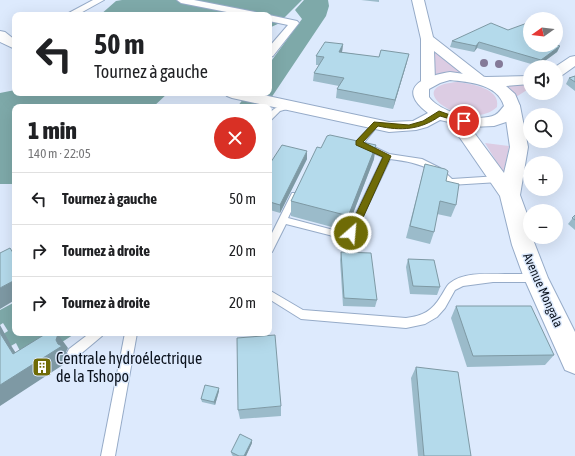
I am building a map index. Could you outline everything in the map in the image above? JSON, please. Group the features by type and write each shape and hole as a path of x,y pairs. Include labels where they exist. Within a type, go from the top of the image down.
{"main road":[{"path":"418,0 427,39 428,81"},
{"path":"0,35 12,42"},
{"path":"427,39 482,81 500,88 509,97 519,147 504,187"},
{"path":"563,68 575,60"},
{"path":"523,80 482,81 450,76 428,81 421,88 420,96 426,105 447,116 473,122 502,118 512,106 523,97"},
{"path":"248,96 389,126 409,127 447,116"},
{"path":"447,116 504,187"},
{"name":"Avenue Mongala","path":"504,187 516,214 523,245 536,278 575,361"}],"street":[{"path":"76,12 100,0"},
{"path":"181,0 240,12"},
{"path":"272,19 294,23 272,50"}],"lane":[{"path":"272,114 275,110 282,107 291,106"},
{"path":"358,143 376,124"},
{"path":"344,144 358,143 388,156 419,161 437,170 450,182 504,187"},
{"path":"283,220 341,235 351,233 388,156"},
{"path":"272,243 300,186"},
{"path":"272,296 301,314 406,323 420,321 434,316 452,286 462,281 476,279 536,278"},
{"path":"73,352 94,336"},
{"path":"108,456 130,336"}],"shaded area":[{"path":"302,0 282,20 282,22 272,27 272,12 103,12 116,1"},
{"path":"304,0 328,0 329,6 326,16 267,104 239,104 246,96 272,96 272,60 302,19 295,10"},
{"path":"433,49 468,75 450,74 433,76"},
{"path":"458,82 470,84 490,91 497,101 497,107 485,114 470,115 456,112 444,106 436,99 434,91 441,85"},
{"path":"523,82 523,92 516,97 502,85"},
{"path":"12,91 12,96 165,96 156,104 12,104 12,184 0,184 0,93"},
{"path":"485,143 509,146 504,174"},
{"path":"12,304 12,336 71,336 17,371 20,351 16,343 4,350 0,336 8,331 3,323 0,325 0,310"}],"building":[{"path":"491,23 508,30 523,25 523,52 552,52 541,60 479,42 476,46 452,41"},
{"path":"325,42 343,44 339,52 379,57 381,50 409,54 395,100 337,89 344,78 314,73 324,57 316,56"},
{"path":"575,76 575,82 569,78"},
{"path":"330,135 376,145 349,214 345,215 291,201 317,147 321,148 327,136"},
{"path":"282,145 307,151 280,205 272,203 272,160"},
{"path":"425,164 445,169 448,171 446,181 459,184 456,205 440,201 434,232 410,226"},
{"path":"10,248 12,251 12,282 0,288 0,253"},
{"path":"341,252 371,253 377,300 344,298"},
{"path":"408,259 434,260 440,287 413,286"},
{"path":"456,306 531,306 554,355 473,356"},
{"path":"0,333 13,354 42,336 57,336 56,340 58,344 62,346 0,385"},
{"path":"275,335 281,406 238,410 237,338"},
{"path":"416,367 458,372 471,456 424,456"},
{"path":"205,385 219,388 214,402 201,399"},
{"path":"240,434 252,440 244,456 239,456 231,452"}],"place":[{"name":"Centrale hydroélectrique de la Tshopo","path":"42,367"}],"route":[{"path":"351,233 388,156 358,143 376,124 409,127 426,123 439,113 464,121"}]}
